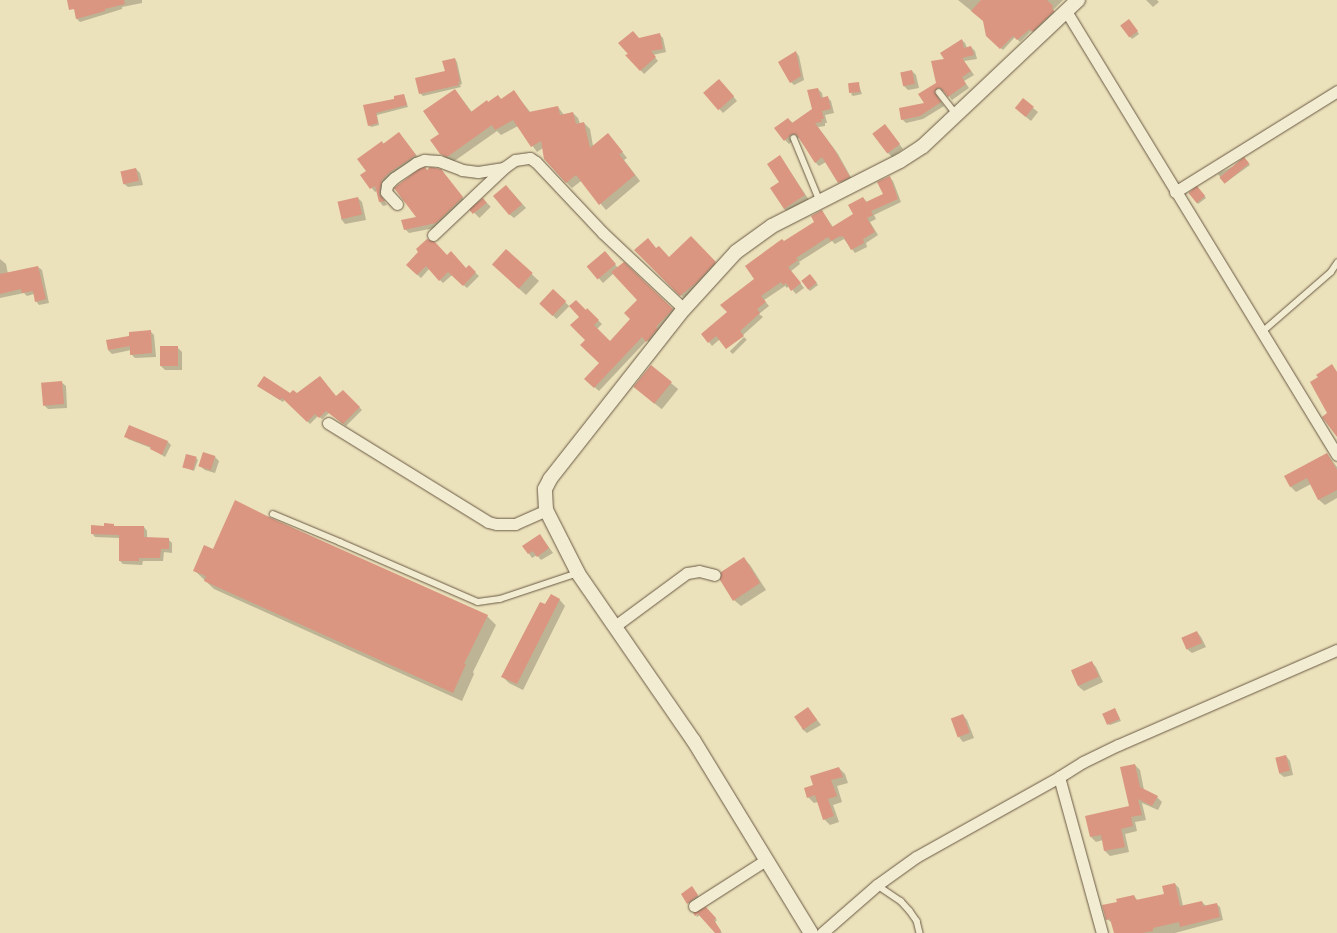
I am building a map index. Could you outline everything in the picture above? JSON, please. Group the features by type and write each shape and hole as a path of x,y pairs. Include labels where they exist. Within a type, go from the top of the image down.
{"street":[{"path":"811,933 693,740 578,573 546,510 545,489 550,480 684,309 736,252 772,226 900,161 923,146 1078,0"},
{"path":"1066,11 1175,192 1337,455"},
{"path":"1175,192 1337,91"},
{"path":"433,235 505,168 522,158 530,158 536,162 603,233 684,309"},
{"path":"397,204 386,192 387,185 405,170 424,160 432,159 462,170 478,172 505,168"},
{"path":"328,423 488,522 497,524 515,524 546,510"},
{"path":"615,626 687,573 699,571 715,575"},
{"path":"822,933 877,885 916,857 1083,762 1118,745 1337,650"},
{"path":"1059,777 1102,933"},
{"path":"694,906 766,860"}],"lane":[{"path":"939,92 956,114"},
{"path":"794,138 820,201"},
{"path":"1262,332 1330,272 1337,263"},
{"path":"273,514 478,602 500,599 578,573"},
{"path":"877,885 906,906 918,921 920,933"}],"building":[{"path":"67,0 124,0 125,4 76,19 74,9 69,10"},
{"path":"981,0 1047,0 1053,6 1052,8 1054,11 1032,32 1030,29 1017,40 1013,36 1000,49 986,36 983,21 971,11"},
{"path":"1129,19 1138,31 1129,38 1120,26"},
{"path":"633,31 639,38 660,33 663,49 651,51 656,57 640,71 625,55 628,54 618,43"},
{"path":"962,39 964,48 971,46 974,55 962,58 971,71 962,77 966,84 948,97 941,88 937,88 935,93 941,102 920,116 901,120 899,108 924,103 918,94 936,83 931,61 944,59 940,53"},
{"path":"796,51 801,76 790,83 778,62"},
{"path":"455,58 460,82 458,82 459,85 419,94 415,78 445,71 442,61"},
{"path":"912,70 915,84 903,86 900,72"},
{"path":"719,79 734,96 718,110 703,93"},
{"path":"859,82 860,92 849,93 848,83"},
{"path":"818,88 821,98 828,96 831,109 822,111 824,119 821,119 822,122 815,123 834,149 850,177 838,183 822,157 815,163 797,135 792,134 784,141 774,128 788,118 792,123 812,109 807,90"},
{"path":"455,89 471,112 487,100 488,102 498,95 501,99 514,90 529,112 558,106 560,115 573,112 576,124 584,122 590,148 608,133 623,152 619,154 635,175 599,205 576,175 566,183 544,159 541,141 531,147 513,120 495,130 492,125 447,157 440,154 430,140 439,134 423,111"},
{"path":"404,94 407,105 376,113 378,123 368,126 363,105 394,99 394,96"},
{"path":"1023,98 1034,107 1026,117 1015,108"},
{"path":"885,124 900,144 887,154 872,134"},
{"path":"399,132 416,155 390,172 382,180 379,194 385,201 379,202 375,186 370,189 360,175 366,171 357,159 382,141 383,144"},
{"path":"780,155 805,195 784,209 770,188 779,182 767,164"},
{"path":"1244,157 1249,163 1225,184 1219,178"},
{"path":"425,167 427,170 430,167 441,169 463,197 436,223 404,230 401,220 416,217 394,188 419,169"},
{"path":"136,168 139,181 123,184 120,172"},
{"path":"890,176 898,199 871,211 873,215 867,218 875,232 863,239 864,243 851,250 843,236 831,241 828,237 796,258 798,260 788,267 801,283 791,291 786,283 783,285 781,282 761,296 766,302 757,309 760,313 740,331 744,336 726,349 716,336 708,343 701,334 727,312 720,305 754,279 745,266 782,239 784,241 814,222 811,216 822,210 832,227 853,214 848,205 863,197 866,202 883,194 877,182"},
{"path":"506,185 522,204 509,215 493,196"},
{"path":"1197,186 1205,196 1197,203 1188,193"},
{"path":"358,197 362,215 342,219 338,202"},
{"path":"483,198 487,203 473,214 469,209"},
{"path":"691,236 716,262 696,283 680,296 634,250 648,238 656,248 659,246 669,257"},
{"path":"427,239 435,242 447,255 451,251 466,268 469,265 476,272 463,286 448,272 439,281 426,266 417,275 406,265 418,252 416,249"},
{"path":"506,249 533,273 519,289 492,265"},
{"path":"605,251 616,264 598,279 587,266"},
{"path":"624,262 673,309 656,327 658,328 646,342 642,337 594,388 584,379 599,363 580,345 585,340 570,325 579,317 569,306 576,300 586,310 587,308 599,320 594,325 610,341 630,319 624,313 637,300 611,272"},
{"path":"38,266 46,299 35,302 33,291 22,293 21,289 0,294 0,274"},
{"path":"810,274 817,283 808,289 801,281"},
{"path":"553,289 566,301 553,316 539,304"},
{"path":"151,330 152,353 130,355 130,346 108,350 106,340 129,336 129,332"},
{"path":"160,346 178,346 178,366 160,366"},
{"path":"1332,364 1337,372 1337,437 1322,417 1327,413 1310,382 1318,377 1316,375"},
{"path":"651,365 672,382 654,404 633,387"},
{"path":"264,376 290,393 293,390 297,393 320,376 336,396 343,390 360,407 343,424 326,411 319,418 315,414 307,422 282,398 280,400 257,386"},
{"path":"62,381 64,404 43,406 41,383"},
{"path":"129,425 168,441 162,455 150,449 151,447 124,437"},
{"path":"203,452 215,456 211,470 198,466"},
{"path":"1327,453 1337,470 1337,490 1318,500 1307,478 1290,487 1284,476"},
{"path":"186,454 197,457 193,470 182,468"},
{"path":"235,500 271,518 488,615 464,664 466,664 453,693 204,581 206,576 193,571 204,545 213,549"},
{"path":"104,523 114,524 114,526 144,526 144,537 169,538 169,549 161,549 160,558 139,558 139,561 119,561 119,535 91,534 91,525 104,526"},
{"path":"540,534 549,548 537,557 533,551 528,554 522,546"},
{"path":"744,557 760,583 733,601 720,580 721,572"},
{"path":"551,594 560,599 517,684 501,677 540,602 545,604"},
{"path":"1197,631 1202,643 1186,650 1181,638"},
{"path":"1092,661 1099,677 1078,686 1071,670"},
{"path":"808,707 817,720 803,730 794,717"},
{"path":"1115,708 1120,719 1107,725 1102,714"},
{"path":"963,714 970,733 958,737 951,718"},
{"path":"1286,755 1290,771 1279,773 1275,758"},
{"path":"1135,764 1140,787 1158,796 1152,806 1138,799 1142,815 1131,817 1133,826 1121,829 1125,847 1104,851 1101,835 1090,837 1085,816 1129,806 1120,767"},
{"path":"839,767 843,777 831,780 837,796 828,799 834,816 823,820 815,795 807,798 804,788 813,785 810,776"},
{"path":"1175,883 1180,906 1202,901 1203,906 1217,903 1220,917 1180,927 1179,922 1153,928 1153,931 1142,933 1114,933 1110,919 1106,920 1102,905 1117,902 1116,899 1134,895 1136,900 1164,894 1162,886"},
{"path":"692,886 698,895 687,904 681,894"},
{"path":"706,907 716,918 714,920 721,931 719,933 715,933 698,914 695,916 693,913"}]}
